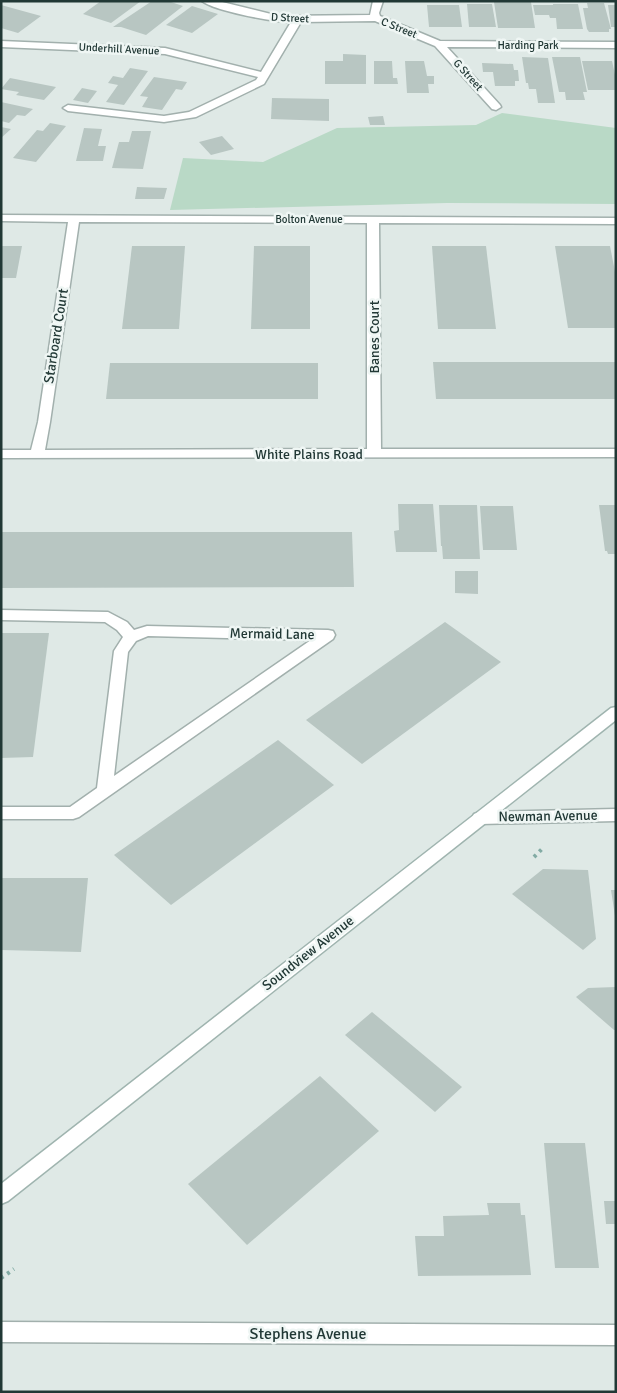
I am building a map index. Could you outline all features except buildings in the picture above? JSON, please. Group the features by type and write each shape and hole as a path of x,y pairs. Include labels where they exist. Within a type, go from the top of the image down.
{"street":[{"name":"D Street","path":"207,1 279,19 376,18"},
{"name":"C Street","path":"378,1 374,13 376,18 439,44"},
{"path":"68,108 164,119 192,115 260,82 297,20"},
{"name":"Underhill Avenue","path":"1,44 165,51 264,76"},
{"name":"Harding Park","path":"439,44 616,45"},
{"name":"G Street","path":"439,44 496,106"},
{"name":"Bolton Avenue","path":"1,218 616,221"},
{"name":"Starboard Court","path":"37,454 44,422 74,218"},
{"name":"Banes Court","path":"373,220 374,454"},
{"name":"White Plains Road","path":"1,454 616,453"},
{"path":"1,615 108,617 122,626 131,637 121,651 105,790"},
{"name":"Mermaid Lane","path":"1,813 73,813 328,635 146,631 131,637"},
{"name":"Soundview Avenue","path":"1,1195 616,712"},
{"name":"Newman Avenue","path":"480,818 616,815"},
{"name":"Stephens Avenue","path":"1,1332 616,1335"}],"path":[{"path":"534,857 543,848"},
{"path":"2,1278 14,1269"}],"green space":[{"path":"502,113 616,128 616,204 447,203 170,210 183,158 263,162 337,128 476,125"}]}
